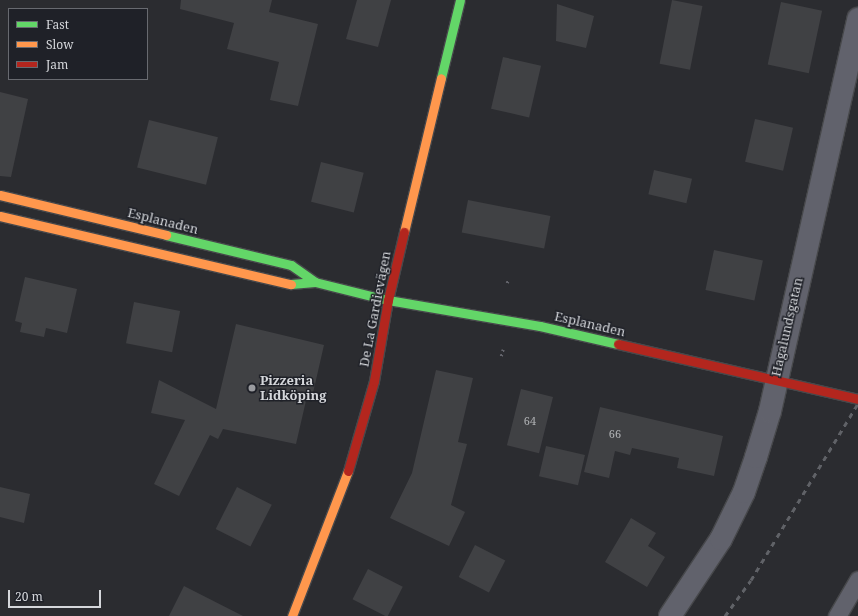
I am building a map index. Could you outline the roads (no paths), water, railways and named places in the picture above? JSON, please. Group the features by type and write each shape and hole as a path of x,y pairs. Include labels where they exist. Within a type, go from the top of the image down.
{"street":[{"name":"De La Gardievägen","path":"292,616 332,518 354,455 374,381 388,300 460,0"},
{"name":"Hagalundsgatan","path":"670,616 721,539 744,492 770,411 775,381 858,19"},
{"name":"Esplanaden","path":"0,195 291,265 315,282"},
{"name":"Esplanaden","path":"0,216 286,285 315,282 388,300 540,326 858,399"}],"lane":[{"path":"837,616 858,580"}],"railway":[{"path":"725,616 751,580 858,403"}],"place":[{"name":"Pizzeria Lidköping","path":"252,388"}]}
